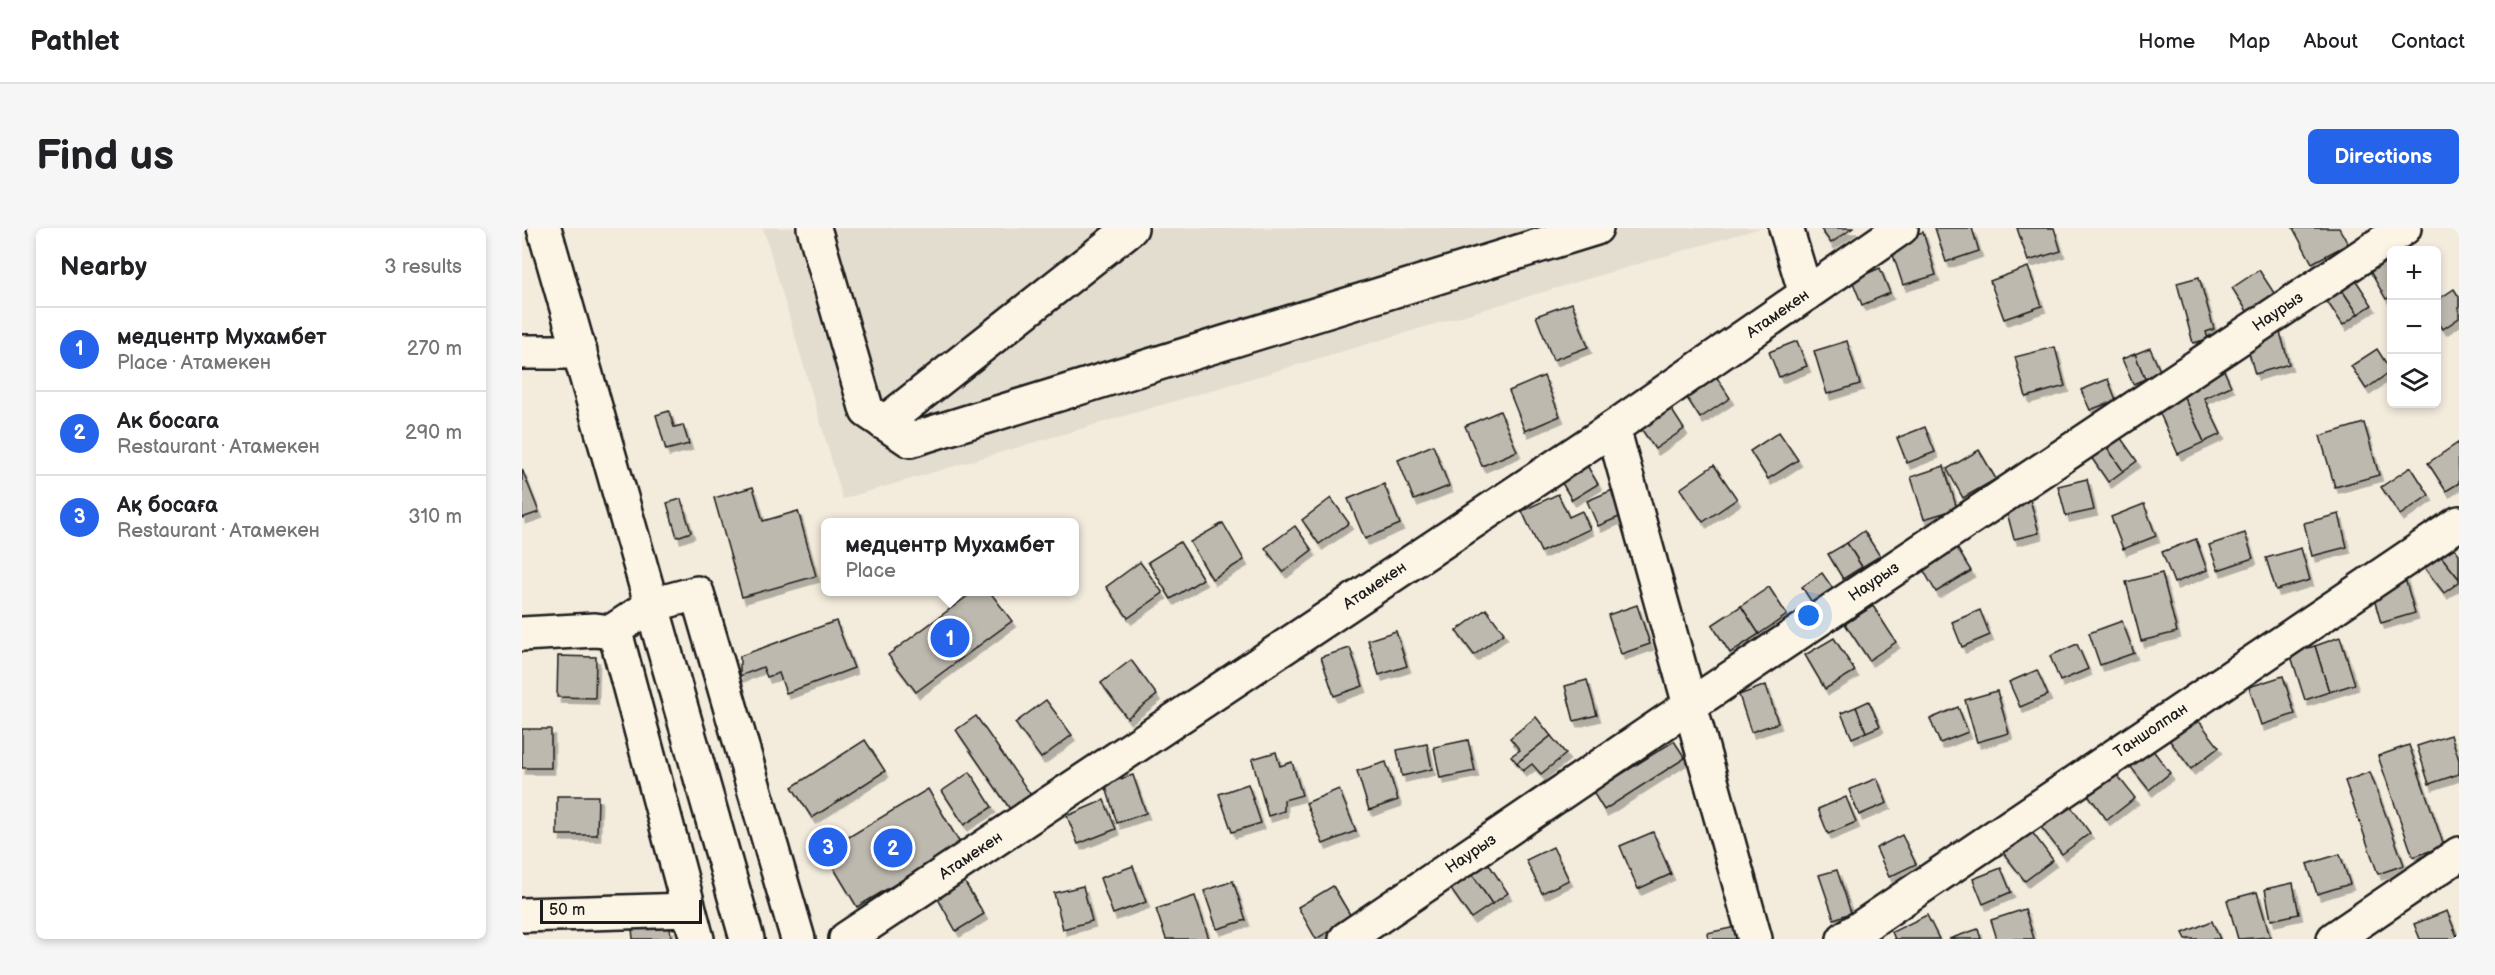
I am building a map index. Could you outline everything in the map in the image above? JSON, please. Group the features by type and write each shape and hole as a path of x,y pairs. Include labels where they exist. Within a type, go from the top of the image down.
{"street":[{"path":"544,228 747,939"},
{"path":"814,228 867,411 910,440 1596,228"},
{"path":"884,423 1131,228"},
{"path":"1785,228 1806,294"},
{"name":"Атамекен","path":"846,939 1613,428 1901,228"},
{"name":"Наурыз","path":"1346,939 1689,706 2404,228"},
{"path":"522,352 580,352"},
{"path":"1613,428 1755,939"},
{"name":"Таншолпан","path":"1844,939 2459,523"},
{"path":"522,634 595,630 610,632 652,605 697,593 798,939"},
{"path":"522,915 693,925 620,649 610,632"},
{"path":"2334,939 2459,854"}],"shaded area":[{"path":"763,228 1760,228 843,499"}],"building":[{"path":"1820,228 1853,228 1831,243"},
{"path":"1935,228 1972,228 1979,251 1946,262"},
{"path":"2017,228 2054,228 2061,251 2028,261"},
{"path":"2293,228 2339,228 2348,244 2312,263"},
{"path":"1923,232 1936,275 1903,285 1889,243"},
{"path":"2387,252 2387,298 2386,299 2366,264"},
{"path":"2028,267 2042,306 2004,319 1990,281"},
{"path":"1880,268 1890,293 1862,305 1852,280"},
{"path":"2259,270 2276,296 2249,314 2232,288"},
{"path":"2353,276 2372,305 2358,314 2339,286"},
{"path":"2199,277 2214,329 2206,332 2208,339 2193,343 2177,283"},
{"path":"2339,286 2358,314 2343,325 2324,297"},
{"path":"2454,289 2459,297 2459,318 2443,329 2441,326 2441,298"},
{"path":"1572,303 1588,347 1553,360 1536,316"},
{"path":"2280,332 2289,364 2255,374 2246,342"},
{"path":"1797,341 1807,366 1779,377 1769,352"},
{"path":"1847,341 1860,384 1827,394 1814,351"},
{"path":"2055,347 2065,386 2026,397 2015,357"},
{"path":"2150,348 2161,373 2145,379 2135,354"},
{"path":"2377,349 2387,365 2387,374 2366,389 2351,366"},
{"path":"2135,354 2145,379 2133,384 2122,359"},
{"path":"2222,366 2231,386 2204,398 2221,434 2204,442 2179,386"},
{"path":"1712,370 1730,398 1700,418 1682,390"},
{"path":"1544,376 1560,416 1525,431 1509,391"},
{"path":"2108,379 2116,400 2090,410 2081,390"},
{"path":"2179,386 2204,442 2178,454 2153,398"},
{"path":"1666,401 1684,429 1655,449 1636,421"},
{"path":"669,411 674,427 683,425 689,444 666,450 656,415"},
{"path":"1500,411 1517,451 1482,466 1465,426"},
{"path":"2364,423 2379,475 2335,487 2320,436"},
{"path":"1925,427 1935,452 1907,463 1897,438"},
{"path":"1779,432 1798,460 1768,479 1750,451"},
{"path":"2118,434 2137,461 2123,471 2104,443"},
{"path":"2104,443 2123,471 2108,482 2089,454"},
{"path":"2458,443 2459,483 2446,491 2428,463"},
{"path":"1433,445 1449,486 1414,500 1398,460"},
{"path":"1979,450 1996,479 1963,498 1947,469"},
{"path":"1582,457 1598,484 1572,500 1556,473"},
{"path":"1714,465 1737,499 1703,522 1680,489"},
{"path":"1944,466 1957,509 1924,519 1911,477"},
{"path":"2411,467 2429,495 2400,515 2381,487"},
{"path":"522,469 539,512 522,518"},
{"path":"2087,479 2094,510 2066,516 2058,486"},
{"path":"1384,484 1400,524 1365,539 1348,499"},
{"path":"753,487 763,521 798,511 816,576 742,597 714,498"},
{"path":"1615,489 1626,514 1598,526 1587,501"},
{"path":"1558,494 1569,517 1582,511 1590,529 1541,552 1522,511"},
{"path":"1331,498 1349,523 1319,544 1302,520"},
{"path":"681,499 691,532 677,537 667,503"},
{"path":"2030,499 2039,533 2014,539 2005,505"},
{"path":"2144,504 2156,536 2123,549 2111,517"},
{"path":"2339,514 2347,547 2312,556 2304,523"},
{"path":"1223,523 1244,560 1212,579 1190,542"},
{"path":"1295,526 1312,550 1283,572 1265,548"},
{"path":"1864,531 1880,556 1862,567 1847,543"},
{"path":"2245,533 2253,558 2218,570 2209,545"},
{"path":"2196,539 2207,570 2174,583 2162,552"},
{"path":"2448,540 2459,554 2459,579 2436,550"},
{"path":"1180,542 1203,579 1171,599 1148,562"},
{"path":"1847,543 1862,567 1843,579 1828,554"},
{"path":"1954,543 1971,571 1936,592 1920,564"},
{"path":"2301,548 2310,580 2276,590 2266,558"},
{"path":"2436,550 2459,579 2459,582 2444,593 2420,562"},
{"path":"1140,562 1163,593 1128,618 1106,587"},
{"path":"1822,573 1836,593 1815,607 1802,587"},
{"path":"2162,573 2177,632 2141,641 2126,582"},
{"path":"2404,575 2415,613 2381,623 2370,585"},
{"path":"1769,587 1787,615 1759,634 1741,606"},
{"path":"968,596 993,596 1012,621 916,692 888,655"},
{"path":"1637,605 1650,644 1621,654 1608,615"},
{"path":"1741,606 1759,634 1730,653 1712,625"},
{"path":"1873,606 1896,642 1869,660 1845,624"},
{"path":"1486,609 1504,633 1474,655 1456,631"},
{"path":"1980,610 1990,635 1962,647 1952,622"},
{"path":"836,621 854,668 786,693 779,673 767,677 763,667 740,676 740,656"},
{"path":"2122,621 2134,653 2100,665 2089,633"},
{"path":"1396,631 1407,666 1379,675 1368,640"},
{"path":"2340,637 2355,684 2329,692 2315,646"},
{"path":"1834,638 1855,671 1825,689 1805,655"},
{"path":"2077,644 2088,669 2060,681 2050,656"},
{"path":"2315,646 2329,692 2305,700 2290,653"},
{"path":"1350,648 1363,686 1334,696 1321,657"},
{"path":"558,656 596,657 595,698 557,697"},
{"path":"1131,660 1157,695 1127,718 1101,683"},
{"path":"2037,670 2048,695 2020,707 2009,682"},
{"path":"2283,676 2295,714 2261,725 2249,687"},
{"path":"1587,680 1597,715 1574,721 1565,686"},
{"path":"1766,685 1778,723 1751,732 1739,695"},
{"path":"1997,691 2009,733 1977,742 1965,700"},
{"path":"1046,700 1072,735 1041,758 1015,723"},
{"path":"1869,701 1880,726 1866,732 1856,707"},
{"path":"1856,707 1866,732 1852,738 1841,713"},
{"path":"1958,707 1968,732 1940,743 1930,719"},
{"path":"976,716 1031,795 1010,809 956,730"},
{"path":"2195,716 2219,747 2191,769 2167,737"},
{"path":"1536,717 1551,736 1517,763 1511,756 1520,750 1510,738"},
{"path":"522,729 551,729 551,768 522,768"},
{"path":"2451,735 2459,760 2459,774 2429,784 2417,746"},
{"path":"1551,736 1566,754 1541,774 1532,764 1523,771 1517,763"},
{"path":"865,740 885,771 812,818 792,787"},
{"path":"1468,740 1475,771 1440,778 1434,747"},
{"path":"1674,741 1685,758 1604,810 1593,792"},
{"path":"1427,744 1432,769 1402,776 1397,750"},
{"path":"2409,745 2444,846 2413,857 2378,756"},
{"path":"2152,749 2170,773 2149,790 2130,766"},
{"path":"1276,752 1280,766 1292,762 1302,795 1284,800 1284,811 1268,816 1252,759"},
{"path":"1386,762 1398,800 1369,810 1357,771"},
{"path":"2111,767 2135,798 2107,820 2083,788"},
{"path":"970,772 992,807 964,825 942,791"},
{"path":"2370,772 2404,865 2378,874 2345,781"},
{"path":"1133,775 1146,813 1117,823 1105,784"},
{"path":"1877,778 1887,803 1859,815 1849,790"},
{"path":"1248,784 1261,823 1232,832 1219,794"},
{"path":"928,789 961,845 857,907 824,852"},
{"path":"1339,789 1356,831 1323,844 1306,803"},
{"path":"557,796 598,796 597,835 557,835"},
{"path":"1846,797 1856,822 1828,834 1818,809"},
{"path":"1104,800 1116,829 1078,844 1067,816"},
{"path":"2067,801 2090,833 2062,854 2038,823"},
{"path":"2029,828 2053,860 2025,881 2001,850"},
{"path":"1653,832 1671,874 1638,889 1620,846"},
{"path":"1902,835 1916,864 1889,877 1876,848"},
{"path":"1553,847 1569,880 1542,893 1526,860"},
{"path":"2340,854 2350,884 2317,894 2307,864"},
{"path":"1488,863 1508,893 1492,904 1472,874"},
{"path":"1133,866 1146,902 1113,914 1100,878"},
{"path":"2001,868 2011,892 1983,904 1973,879"},
{"path":"1837,870 1851,913 1834,919 1819,875"},
{"path":"1472,874 1492,904 1471,918 1450,888"},
{"path":"964,881 984,914 956,931 937,897"},
{"path":"1233,881 1246,920 1217,929 1204,891"},
{"path":"2293,883 2299,914 2271,920 2265,889"},
{"path":"1083,886 1092,921 1063,929 1054,893"},
{"path":"1333,886 1352,918 1316,939 1298,907"},
{"path":"2257,892 2270,937 2238,939 2227,900"},
{"path":"1195,896 1209,939 1166,939 1156,909"},
{"path":"2025,909 2034,939 1997,939 1991,920"},
{"path":"2447,911 2458,939 2420,939 2414,924"},
{"path":"1927,915 1939,939 1895,939 1892,932"},
{"path":"2212,921 2220,939 2186,939 2183,933"},
{"path":"670,927 671,939 633,939 632,928"},
{"path":"1736,927 1739,939 1708,939 1707,933"},
{"path":"1978,929 1981,939 1949,939"}],"place":[{"name":"медцентр Мухамбет","path":"950,638"},
{"name":"Ақ босаға","path":"828,847"},
{"name":"Ак босага","path":"893,848"}]}
